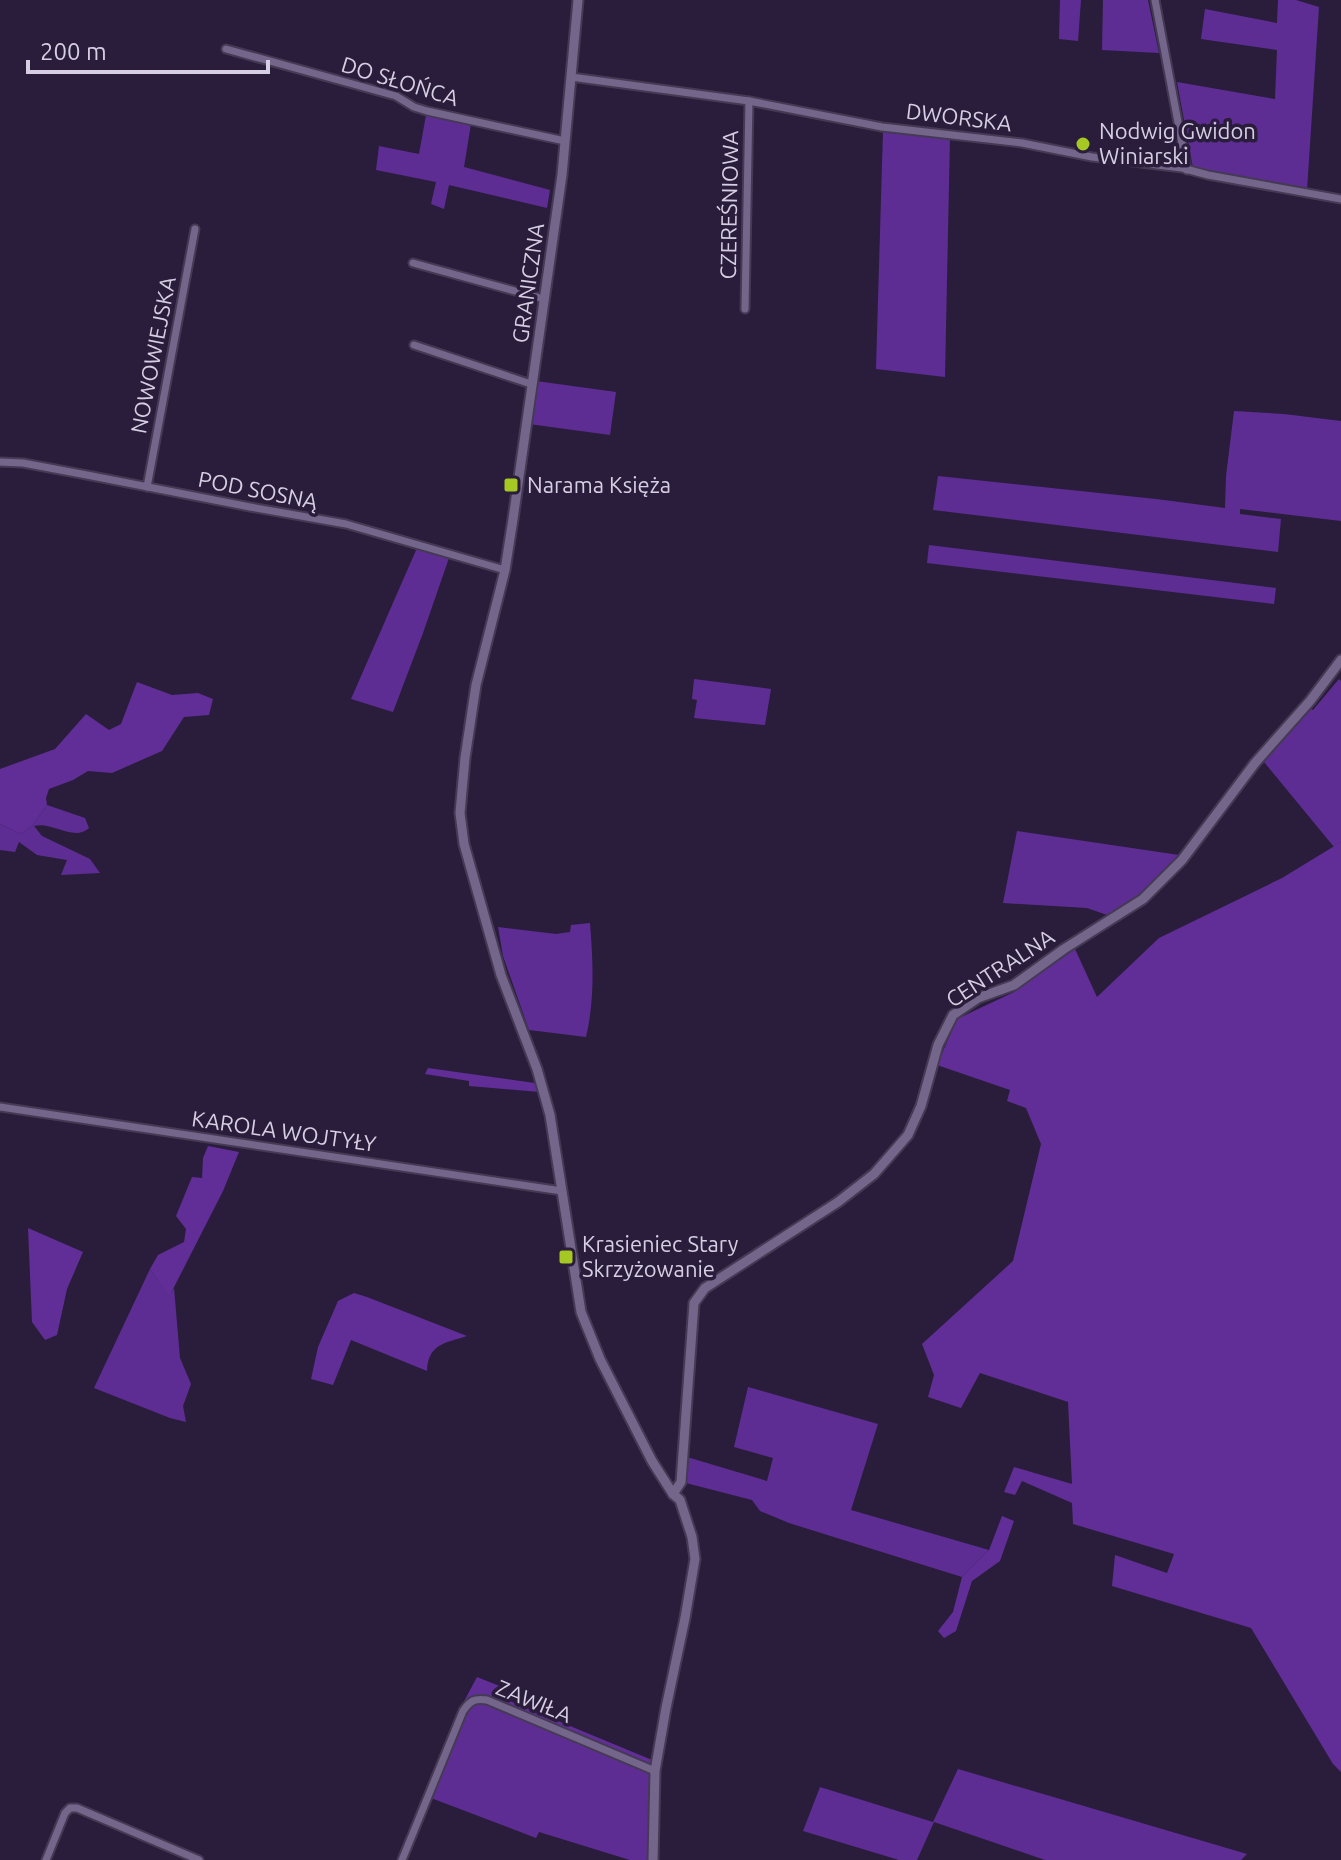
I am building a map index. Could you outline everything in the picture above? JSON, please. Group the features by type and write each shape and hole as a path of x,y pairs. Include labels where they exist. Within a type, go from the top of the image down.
{"street":[{"name":"GRANICZNA","path":"578,0 565,141 505,570 476,685 460,813 464,844 501,975 537,1069 550,1115 581,1312 600,1359 652,1461 673,1494"},
{"path":"1155,0 1187,170"},
{"name":"DO SŁOŃCA","path":"226,49 396,96 427,111 565,141"},
{"name":"DWORSKA","path":"571,77 749,101 882,127 1022,143 1341,199"},
{"name":"CZEREŚNIOWA","path":"745,309 749,101"},
{"name":"NOWOWIEJSKA","path":"147,487 195,229"},
{"path":"413,263 544,299"},
{"path":"414,345 531,384"},
{"name":"POD SOSNĄ","path":"0,462 23,463 346,524 505,570"},
{"name":"CENTRALNA","path":"673,1494 681,1482 694,1303 705,1288 838,1202 874,1174 908,1135 921,1106 938,1045 953,1015 978,998 1014,985 1143,899 1182,860 1255,763 1310,701 1341,660"},
{"name":"KAROLA WOJTYŁY","path":"0,1107 562,1191"},
{"path":"653,1860 655,1771 695,1559 692,1537 680,1500 673,1494"},
{"name":"ZAWIŁA","path":"402,1860 463,1711 478,1698 655,1771"},
{"path":"46,1860 65,1813 70,1808 77,1808 199,1860"}],"shaded area":[{"path":"1060,0 1081,0 1078,41 1059,39"},
{"path":"1103,0 1148,0 1159,53 1102,50"},
{"path":"1278,0 1296,0 1319,7 1307,190 1193,168 1177,82 1275,99 1277,50 1201,39 1205,9 1277,23"},
{"path":"426,115 471,124 464,167 550,190 547,208 449,185 444,209 431,204 436,182 376,170 379,146 419,154"},
{"path":"883,131 950,136 945,377 876,369"},
{"path":"536,381 616,392 610,435 529,424"},
{"path":"1234,411 1341,421 1341,521 1240,509 1240,514 1281,519 1278,552 933,510 938,476 1225,508"},
{"path":"929,545 1276,588 1274,604 927,563"},
{"path":"417,548 449,558 393,712 351,699"},
{"path":"694,679 771,689 765,725 694,718 697,700 692,699"},
{"path":"1339,679 1341,842 1334,847 1264,762"},
{"path":"137,682 172,695 198,693 213,699 209,715 184,717 162,751 112,773 88,771 49,789 47,805 33,825 21,834 0,824 0,769 55,749 86,714 109,730 121,724"},
{"path":"47,805 85,818 89,828 77,833 34,826 42,836 90,859 100,873 61,875 67,860 37,855 19,842 15,852 0,850 0,824 21,834 33,825"},
{"path":"1017,831 1179,855 1145,892 1110,916 1087,908 1003,903"},
{"path":"1341,842 1341,1772 1333,1764 1251,1628 1112,1586 1115,1555 1167,1573 1174,1554 1073,1524 1072,1503 1022,1481 1015,1495 1004,1492 1014,1467 1072,1484 1068,1402 980,1373 961,1408 928,1397 934,1375 922,1344 1013,1261 1041,1144 1026,1108 1007,1101 1010,1090 937,1065 957,1019 1014,992 1075,949 1097,997 1159,938 1282,878"},
{"path":"590,923 592,994 586,1037 529,1030 503,956 498,927 556,934 570,932 571,925"},
{"path":"428,1068 535,1083 539,1092 469,1086 469,1081 425,1074"},
{"path":"208,1146 239,1152 223,1191 169,1297 150,1269 158,1255 184,1242 186,1229 176,1216 192,1177 202,1178 203,1158"},
{"path":"28,1228 83,1252 67,1289 57,1335 45,1340 32,1322"},
{"path":"150,1269 169,1296 174,1288 180,1358 191,1384 183,1406 186,1422 94,1388"},
{"path":"354,1293 467,1336 434,1350 427,1371 351,1340 333,1385 311,1379 318,1347 338,1301"},
{"path":"748,1387 878,1424 851,1510 989,1550 962,1577 789,1523 760,1511 752,1500 686,1483 687,1457 767,1481 773,1458 734,1447"},
{"path":"1002,1516 1014,1521 1000,1561 972,1581 956,1631 944,1638 938,1631 953,1612 962,1577 989,1550"},
{"path":"477,1677 502,1687 498,1696 652,1760 652,1765 648,1767 491,1699 474,1697 461,1707"},
{"path":"485,1701 651,1773 650,1860 630,1860 539,1832 536,1838 431,1798 464,1711 473,1702"},
{"path":"958,1769 1247,1854 1241,1860 1045,1860 934,1822 917,1860 899,1860 803,1831 820,1787 933,1822"}],"place":[{"name":"Nodwig Gwidon Winiarski","path":"1083,144"},
{"name":"Narama Księża","path":"511,485"},
{"name":"Krasieniec Stary Skrzyżowanie","path":"566,1257"}]}
